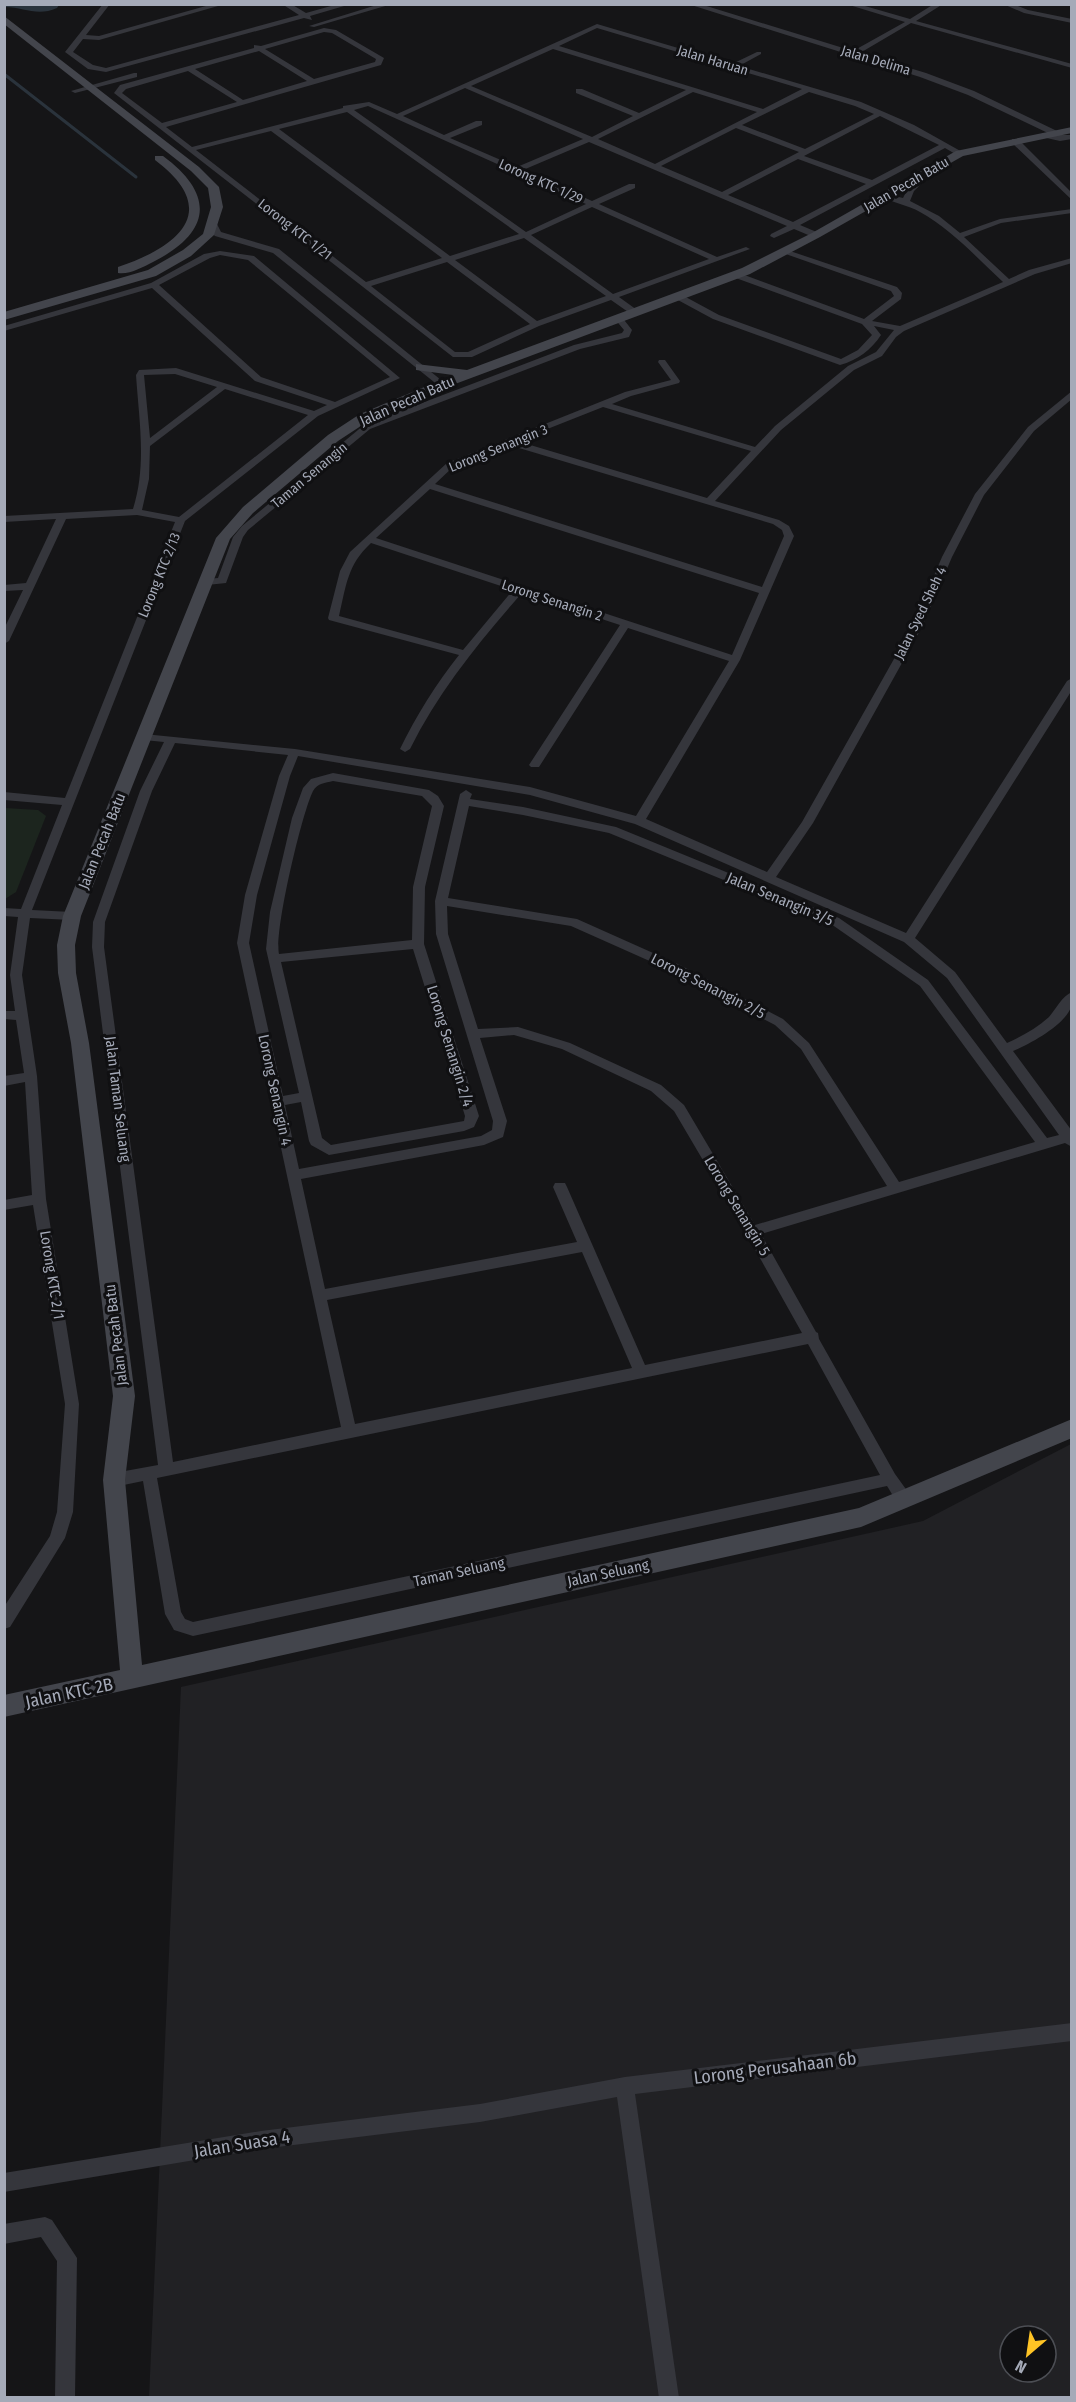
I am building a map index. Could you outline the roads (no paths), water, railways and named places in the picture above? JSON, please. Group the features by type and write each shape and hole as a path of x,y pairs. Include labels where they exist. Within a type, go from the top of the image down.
{"street":[{"path":"107,4 69,52 91,67 106,70 348,4"},
{"path":"81,37 99,38 222,4"},
{"path":"285,4 319,24"},
{"path":"4,35 80,95 91,87 389,4"},
{"name":"Jalan Delima","path":"691,4 923,75 971,93 1050,134"},
{"path":"849,4 1071,66"},
{"path":"854,54 940,4"},
{"path":"1006,4 1026,12 1071,21"},
{"path":"4,19 195,169 213,188 217,207 208,235 187,253 152,273 4,316"},
{"name":"Jalan Haruan","path":"398,116 552,46 600,27 734,66 881,113 960,153"},
{"name":"Lorong KTC 1/21","path":"313,82 378,63 380,58 334,31 324,30 123,87 118,93 453,354 469,355 536,324 746,249"},
{"path":"251,43 313,82"},
{"path":"552,46 765,112"},
{"path":"734,66 759,53"},
{"path":"189,68 242,102"},
{"path":"161,126 313,82"},
{"path":"466,86 816,236"},
{"path":"654,167 808,89"},
{"path":"517,170 590,140 693,90"},
{"path":"579,92 639,116"},
{"name":"Lorong KTC 1/29","path":"346,108 365,104 398,116 717,260"},
{"path":"192,149 346,108 634,312"},
{"path":"720,196 881,113"},
{"path":"445,137 479,123"},
{"path":"737,126 872,183"},
{"path":"272,128 536,324"},
{"name":"Jalan Pecah Batu","path":"132,1679 114,1480 124,1396 80,1043 67,973 66,945 72,916 223,538 231,526 324,445 365,417 442,384 736,275 816,236 939,163 960,153 1071,130"},
{"path":"1050,134 1060,139 1071,137"},
{"path":"1015,141 1071,198"},
{"path":"774,236 944,146"},
{"path":"4,305 131,268 172,246 184,234 195,212 195,201 189,187 179,173 146,147"},
{"path":"907,200 911,190 939,163"},
{"path":"366,285 525,235 632,186"},
{"path":"885,196 907,200 958,236 1008,282"},
{"path":"958,236 1009,219 1071,211"},
{"path":"213,224 214,231 227,238 276,251 442,384"},
{"path":"200,242 227,238"},
{"path":"784,252 894,289 898,293 898,297 865,322"},
{"name":"Lorong KTC 2/13","path":"25,913 181,520 315,414 333,404 394,381 395,376 251,258 220,253 207,256 154,285"},
{"path":"711,501 778,428 851,368 879,354 893,335 901,329 1008,282 1071,260"},
{"path":"736,275 865,322 901,329"},
{"path":"4,328 154,285 258,380 333,404"},
{"path":"679,297 716,317 840,362 846,361 872,344 877,335 865,322"},
{"name":"Taman Senangin","path":"207,582 222,581 238,537 245,528 367,427 577,347 626,335 628,330 618,318"},
{"name":"Lorong Senangin 3","path":"465,653 333,618 345,571 353,554 450,465 628,394 676,381 662,362"},
{"path":"421,367 445,372 472,373"},
{"path":"136,512 142,500 145,446 140,375 142,372 176,371 315,414"},
{"path":"145,446 224,386"},
{"name":"Jalan Syed Sheh 4","path":"769,878 807,823 917,627 947,556 980,494 1030,429 1071,394"},
{"path":"603,404 756,450"},
{"path":"508,442 776,522 786,528 789,536 735,660 639,821"},
{"path":"428,485 764,591"},
{"path":"4,519 136,512 181,520"},
{"path":"4,641 62,516"},
{"name":"Lorong Senangin 2","path":"368,539 735,660"},
{"path":"4,588 30,586"},
{"path":"405,749 420,716 465,653 520,590"},
{"path":"535,765 626,624"},
{"path":"908,939 1071,681"},
{"path":"144,737 295,752 530,791 639,821 908,939 951,975 1070,1139 1044,1144 752,1231"},
{"name":"Jalan Taman Seluang","path":"166,1469 98,947 99,921 146,791 171,740"},
{"name":"Lorong Senangin 4","path":"295,752 286,767 275,816 244,915 243,943 349,1432"},
{"name":"Lorong Senangin 2/4","path":"333,777 425,794 434,799 438,806 418,887 418,944 472,1116 469,1124 329,1150 316,1142 272,950 276,912 297,818 309,788 315,782 333,777"},
{"name":"Lorong Senangin 2/4","path":"293,1175 484,1140 498,1133 501,1121 442,934 441,901 469,781"},
{"path":"4,796 69,802"},
{"name":"Jalan Senangin 3/5","path":"464,802 523,811 612,830 835,921 924,983 1044,1144"},
{"path":"275,816 297,818"},
{"path":"430,837 456,838"},
{"name":"Lorong Senangin 2/5","path":"441,901 573,922 676,968 779,1022 805,1046 896,1188"},
{"path":"4,912 72,916"},
{"name":"Lorong KTC 2/1","path":"4,1622 57,1538 65,1512 72,1404 39,1199 31,1076 16,975 25,913"},
{"path":"274,959 418,944"},
{"path":"1004,1050 1033,1038 1047,1027 1061,1013 1071,996"},
{"path":"4,1015 22,1016"},
{"name":"Lorong Senangin 5","path":"473,1034 514,1030 566,1046 656,1088 679,1108 813,1337 890,1479 905,1499"},
{"path":"458,1068 483,1064"},
{"path":"4,1081 31,1076"},
{"path":"278,1102 306,1096"},
{"path":"560,1187 641,1372"},
{"path":"4,1205 39,1199"},
{"path":"320,1296 585,1245"},
{"path":"114,1480 813,1337"},
{"name":"Jalan Seluang","path":"132,1679 861,1517 1071,1428"},
{"name":"Taman Seluang","path":"148,1473 173,1614 180,1625 193,1629 890,1479"},
{"name":"Jalan KTC 2B","path":"4,1706 132,1679"},
{"name":"Lorong Perusahaan 6b","path":"480,2113 625,2086 1071,2032"},
{"path":"625,2086 669,2397"},
{"name":"Jalan Suasa 4","path":"4,2183 261,2140 480,2113"},
{"path":"4,2234 45,2227 68,2258 65,2397"}],"waterway":[{"path":"4,74 136,177"}]}
